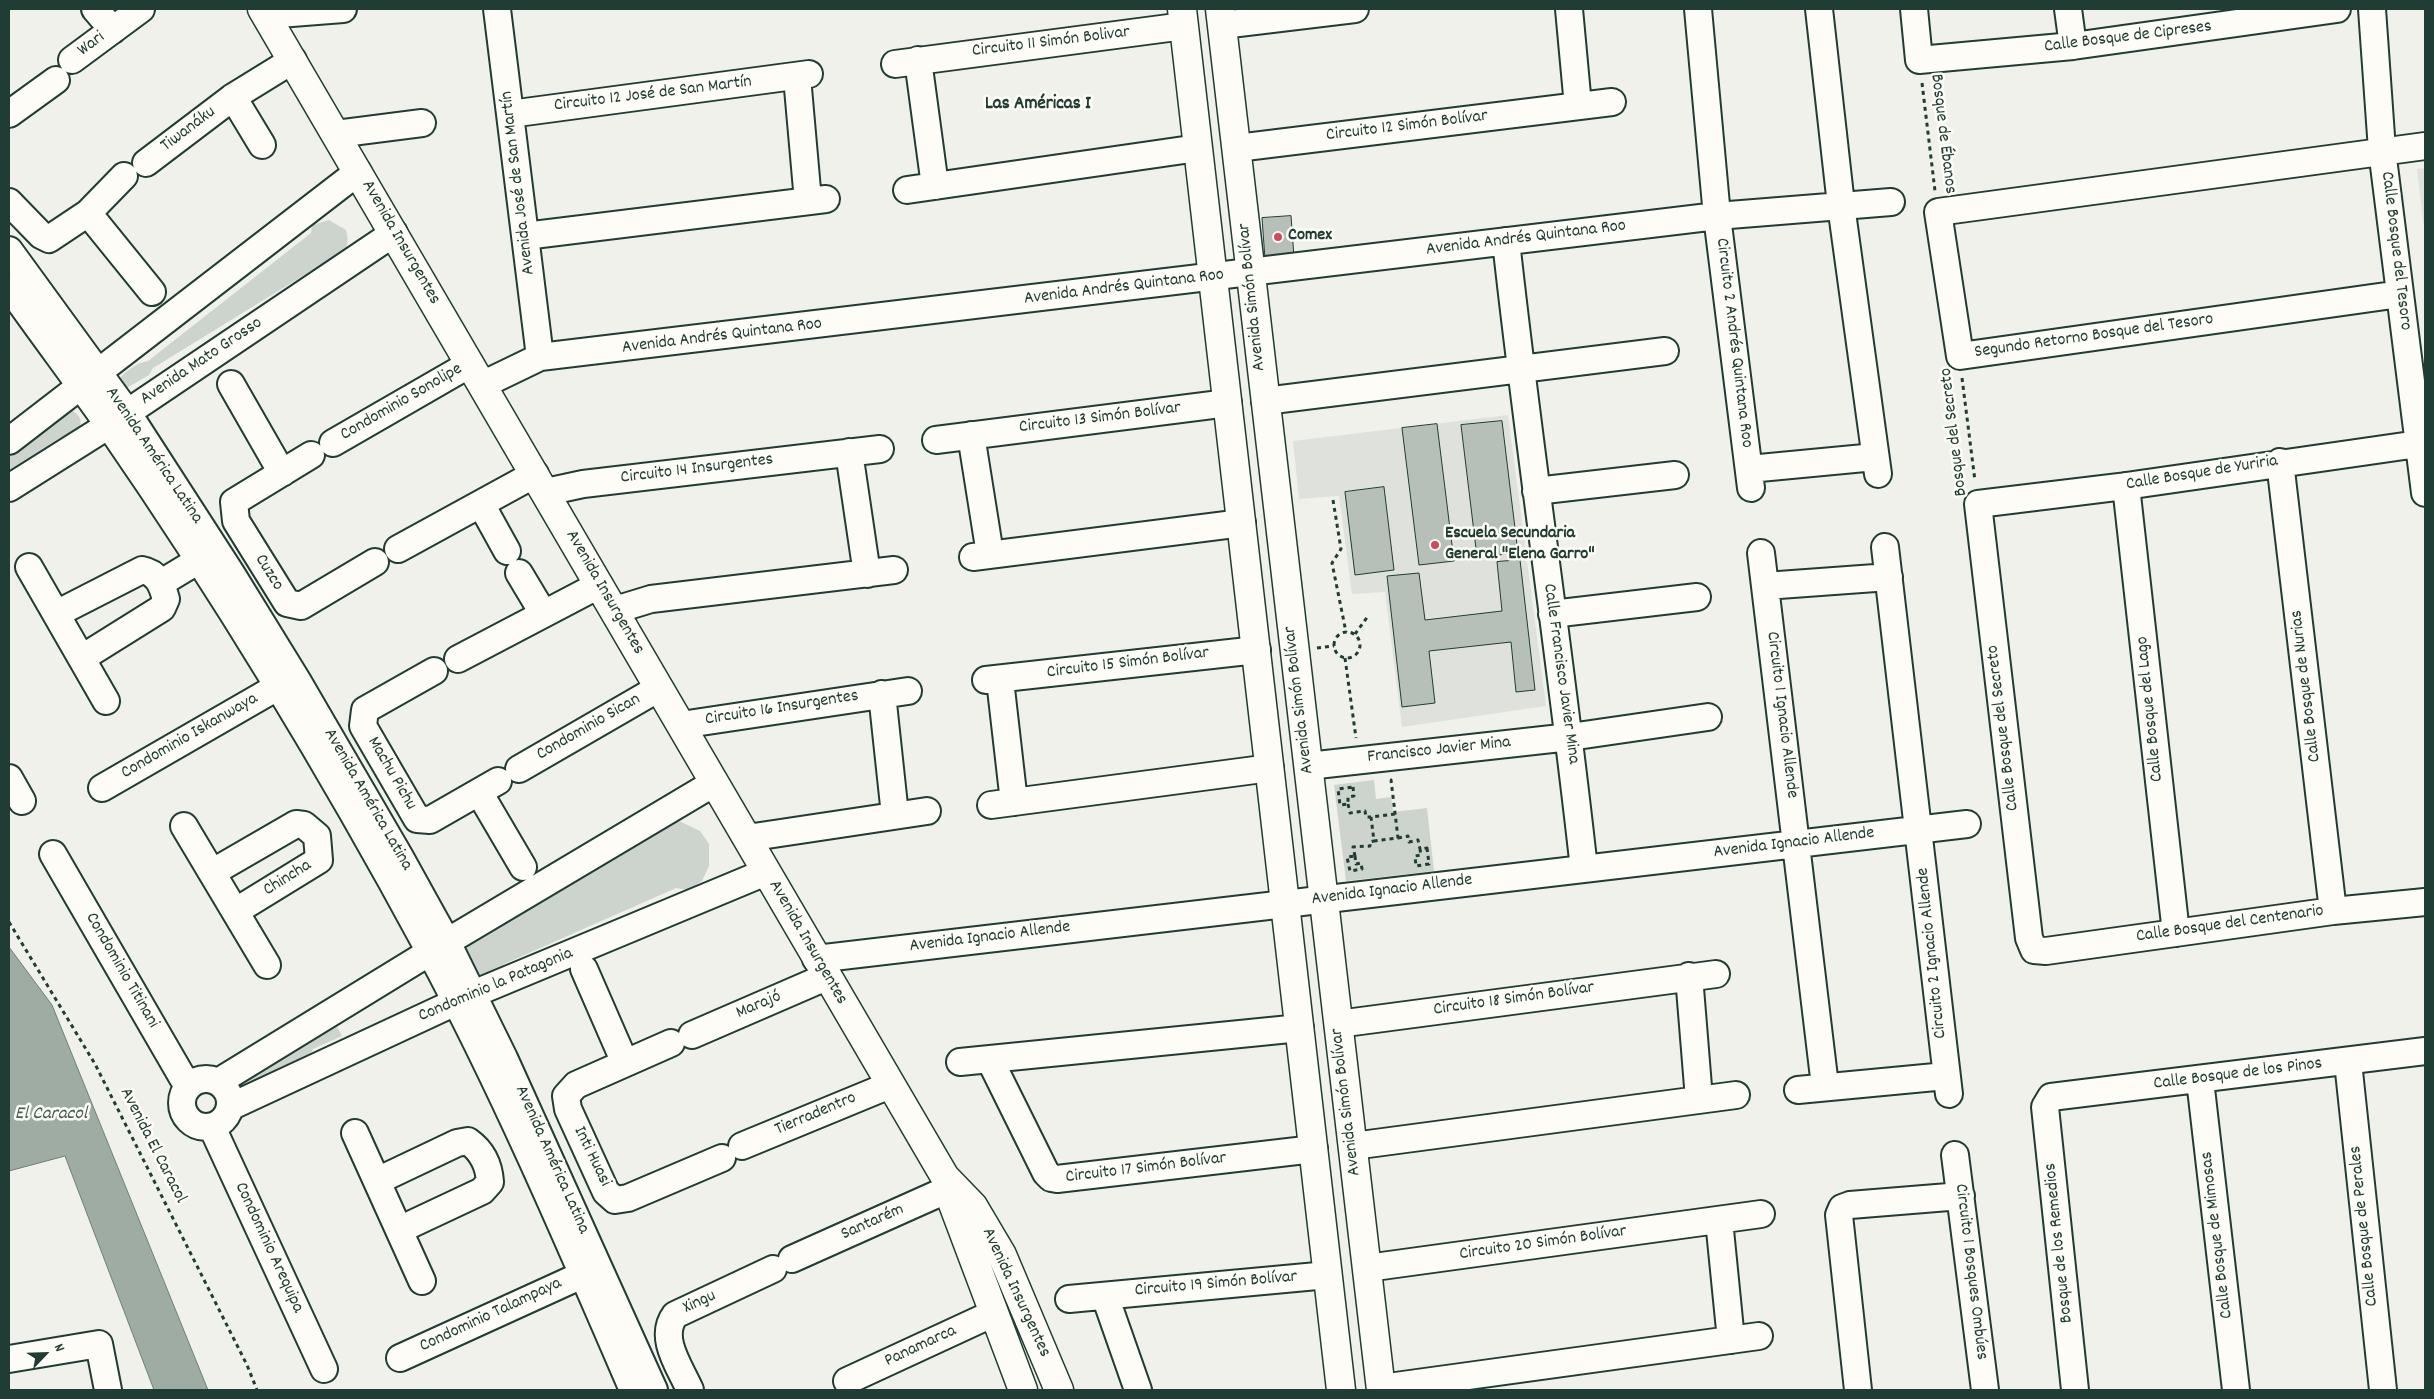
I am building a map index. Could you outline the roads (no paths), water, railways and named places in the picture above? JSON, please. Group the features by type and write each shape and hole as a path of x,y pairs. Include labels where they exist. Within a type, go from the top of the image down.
{"main road":[{"name":"Avenida Insurgentes","path":"264,12 598,585 615,610 948,1185 1023,1390"},
{"name":"Avenida Simón Bolívar","path":"1221,17 1381,1389"},
{"name":"Avenida Simón Bolívar","path":"1183,18 1341,1390"},
{"path":"1250,590 1287,587"},
{"name":"Avenida Insurgentes","path":"948,1185 973,1206 1002,1255 1058,1390"}],"street":[{"name":"Wari","path":"95,9 113,30"},
{"name":"Wari","path":"72,60 141,9"},
{"path":"264,12 343,9"},
{"name":"Avenida José de San Martín","path":"497,9 540,357"},
{"path":"1221,17 1355,9"},
{"path":"1569,9 1578,106"},
{"name":"Circuito 2 Andrés Quintana Roo","path":"1698,9 1717,216 1750,478 1876,466 1841,205 1819,9"},
{"name":"Calle Bosque de Cipreses","path":"1914,9 1919,60 2073,46 2219,17 2337,9"},
{"path":"2068,9 2073,46"},
{"name":"Calle Bosque del Tesoro","path":"2372,9 2382,150 2400,294 2422,443 2425,493"},
{"name":"Circuito 11 Simón Bolivar","path":"934,186 907,62 1183,18"},
{"name":"Tiwanáku","path":"9,202 41,236 49,239 88,213 135,170 233,97 293,60"},
{"name":"Circuito 12 José de San Martín","path":"510,114 803,76 817,200 525,236"},
{"path":"9,113 56,80"},
{"name":"Tiwanáku","path":"233,97 262,145"},
{"name":"Circuito 12 Simón Bolívar","path":"1237,148 1612,102"},
{"path":"336,134 422,123"},
{"path":"2382,150 2425,146"},
{"path":"906,190 1198,148"},
{"name":"Segundo Retorno Bosque del Tesoro","path":"2382,150 1938,212 1960,356 2400,294"},
{"path":"9,442 358,172"},
{"name":"Avenida Andrés Quintana Roo","path":"476,374 540,357 1214,278 1250,272 1717,216 1891,202"},
{"path":"88,213 152,292"},
{"name":"Avenida Mato Grosso","path":"9,488 118,419 394,233"},
{"name":"Calle Francisco Javier Mina","path":"1506,241 1520,368 1570,737 1584,869"},
{"name":"Avenida América Latina","path":"9,250 90,381"},
{"name":"Avenida América Latina","path":"9,287 90,381 231,573 297,680 358,803 438,947 554,1165 647,1389"},
{"path":"1265,402 1665,351"},
{"name":"Condominio Sonolipe","path":"322,449 476,374"},
{"path":"231,384 282,472"},
{"name":"Circuito 13 Simón Bolívar","path":"936,440 1228,402"},
{"name":"Avenida América Latina","path":"118,419 199,560 278,686 358,803"},
{"path":"971,435 982,556 1242,524"},
{"name":"Calle Bosque de Yuriria","path":"1978,504 2126,486 2280,462 2422,443"},
{"name":"Cuzco","path":"322,449 234,502 236,521 287,603 302,606 375,562"},
{"name":"Circuito 14 Insurgentes","path":"398,549 481,504 540,483 583,484 880,449"},
{"path":"849,452 867,574"},
{"name":"Calle Bosque de Nurias","path":"2280,462 2333,911"},
{"path":"1536,491 1675,476"},
{"name":"Calle Bosque del Lago","path":"2126,486 2176,933"},
{"path":"481,504 543,614"},
{"name":"Calle Bosque del Secreto","path":"1978,504 2028,938 2034,950"},
{"path":"1885,547 1919,829"},
{"name":"Circuito 1 Ignacio Allende","path":"1761,553 1797,844"},
{"path":"231,573 256,554"},
{"path":"161,582 199,560"},
{"path":"29,567 106,701"},
{"path":"56,614 142,570 150,571 161,582 166,600 162,608 82,658"},
{"path":"615,610 652,599 894,570"},
{"path":"1765,586 1889,577"},
{"path":"458,659 598,585"},
{"path":"1552,614 1697,597"},
{"name":"Circuito 15 Simón Bolívar","path":"1257,650 993,680 1003,804 1270,768"},
{"name":"Machu Pichu","path":"434,672 364,710 362,726 392,776 418,819 430,820 499,780"},
{"name":"Condominio Iskanwaya","path":"102,788 278,686"},
{"name":"Condominio Sican","path":"499,780 659,688"},
{"name":"Circuito 16 Insurgentes","path":"681,725 908,691"},
{"name":"Circuito 16 Insurgentes","path":"882,694 895,815"},
{"name":"Francisco Javier Mina","path":"1308,766 1570,737 1708,717"},
{"path":"316,836 392,776"},
{"path":"9,778 22,801"},
{"path":"499,780 523,867"},
{"path":"218,1082 438,947 714,783"},
{"path":"747,838 927,811"},
{"name":"Chincha","path":"213,872 296,824 304,826 316,836 319,860 236,911"},
{"name":"Avenida Ignacio Allende","path":"821,968 1285,903 1967,824"},
{"path":"184,826 267,965"},
{"name":"Circuito 2 Ignacio Allende","path":"1798,1090 1825,1086 1948,1085 1919,829"},
{"path":"1797,844 1825,1086"},
{"name":"Condominio Titinani","path":"53,854 188,1087"},
{"name":"Condominio la Patagonia","path":"212,1126 220,1123 227,1116 230,1107 464,998 766,872"},
{"name":"Calle Bosque del Centenario","path":"2034,950 2046,951 2333,911 2425,902"},
{"name":"Marajó","path":"682,1039 821,968"},
{"path":"584,969 625,1063"},
{"name":"Circuito 18 Simón Bolívar","path":"1338,1024 1689,976 1716,974"},
{"path":"1689,976 1700,1099"},
{"name":"Avenida América Latina","path":"464,998 523,1143 582,1275 647,1389"},
{"path":"960,1062 1300,1028"},
{"name":"Inti Huasi","path":"682,1039 576,1085 566,1096 568,1109 606,1192 615,1200 628,1198 732,1152"},
{"name":"Calle Bosque de los Pinos","path":"2051,1097 2348,1062 2425,1051"},
{"name":"Circuito 17 Simón Bolívar","path":"990,1060 1046,1173 1051,1178 1057,1179 1314,1149"},
{"name":"Calle Bosque de Perales","path":"2348,1062 2383,1390"},
{"path":"212,1126 202,1127 193,1123 186,1116 183,1096 188,1087 197,1081 208,1079 218,1082 225,1089 229,1097 230,1107"},
{"name":"Calle Bosque de Mimosas","path":"2200,1080 2236,1390"},
{"name":"Tierradentro","path":"732,1152 890,1085"},
{"path":"1353,1146 1736,1095"},
{"name":"Bosque de los Remedios","path":"2051,1097 2046,1107 2075,1390"},
{"name":"Condominio Arequipa","path":"212,1126 324,1369"},
{"path":"355,1133 422,1281"},
{"path":"377,1181 457,1143 468,1141 479,1150 484,1160 489,1172 490,1182 482,1191 399,1230"},
{"path":"484,1160 523,1143"},
{"path":"554,1165 587,1151"},
{"name":"Circuito 1 Bosques Ombúes","path":"1955,1155 1985,1390"},
{"name":"Santarém","path":"782,1264 948,1185"},
{"path":"1858,1390 1839,1215 1842,1208 1850,1205 1961,1196"},
{"name":"Circuito 20 Simón Bolívar","path":"1367,1268 1760,1214"},
{"path":"1719,1220 1732,1340"},
{"name":"Xingu","path":"686,1382 667,1339 668,1324 675,1315 782,1264"},
{"name":"Condominio Talampaya","path":"400,1358 582,1275"},
{"name":"Circuito 19 Simón Bolívar","path":"1069,1299 1328,1275"},
{"path":"1105,1296 1138,1390"},
{"name":"Panamarca","path":"847,1381 994,1313"},
{"path":"1381,1389 1759,1336"},
{"path":"9,1359 99,1344 108,1390"},
{"path":"647,1389 686,1382"}],"water":[{"name":"El Caracol","path":"9,947 52,1005 208,1390 154,1390 65,1156 9,1171"}],"place":[{"name":"Comex","path":"1278,237"},
{"name":"Escuela Secundaria General \"Elena Garro\"","path":"1435,545"}],"district":[{"name":"Las Américas I","path":"1038,105"}]}
